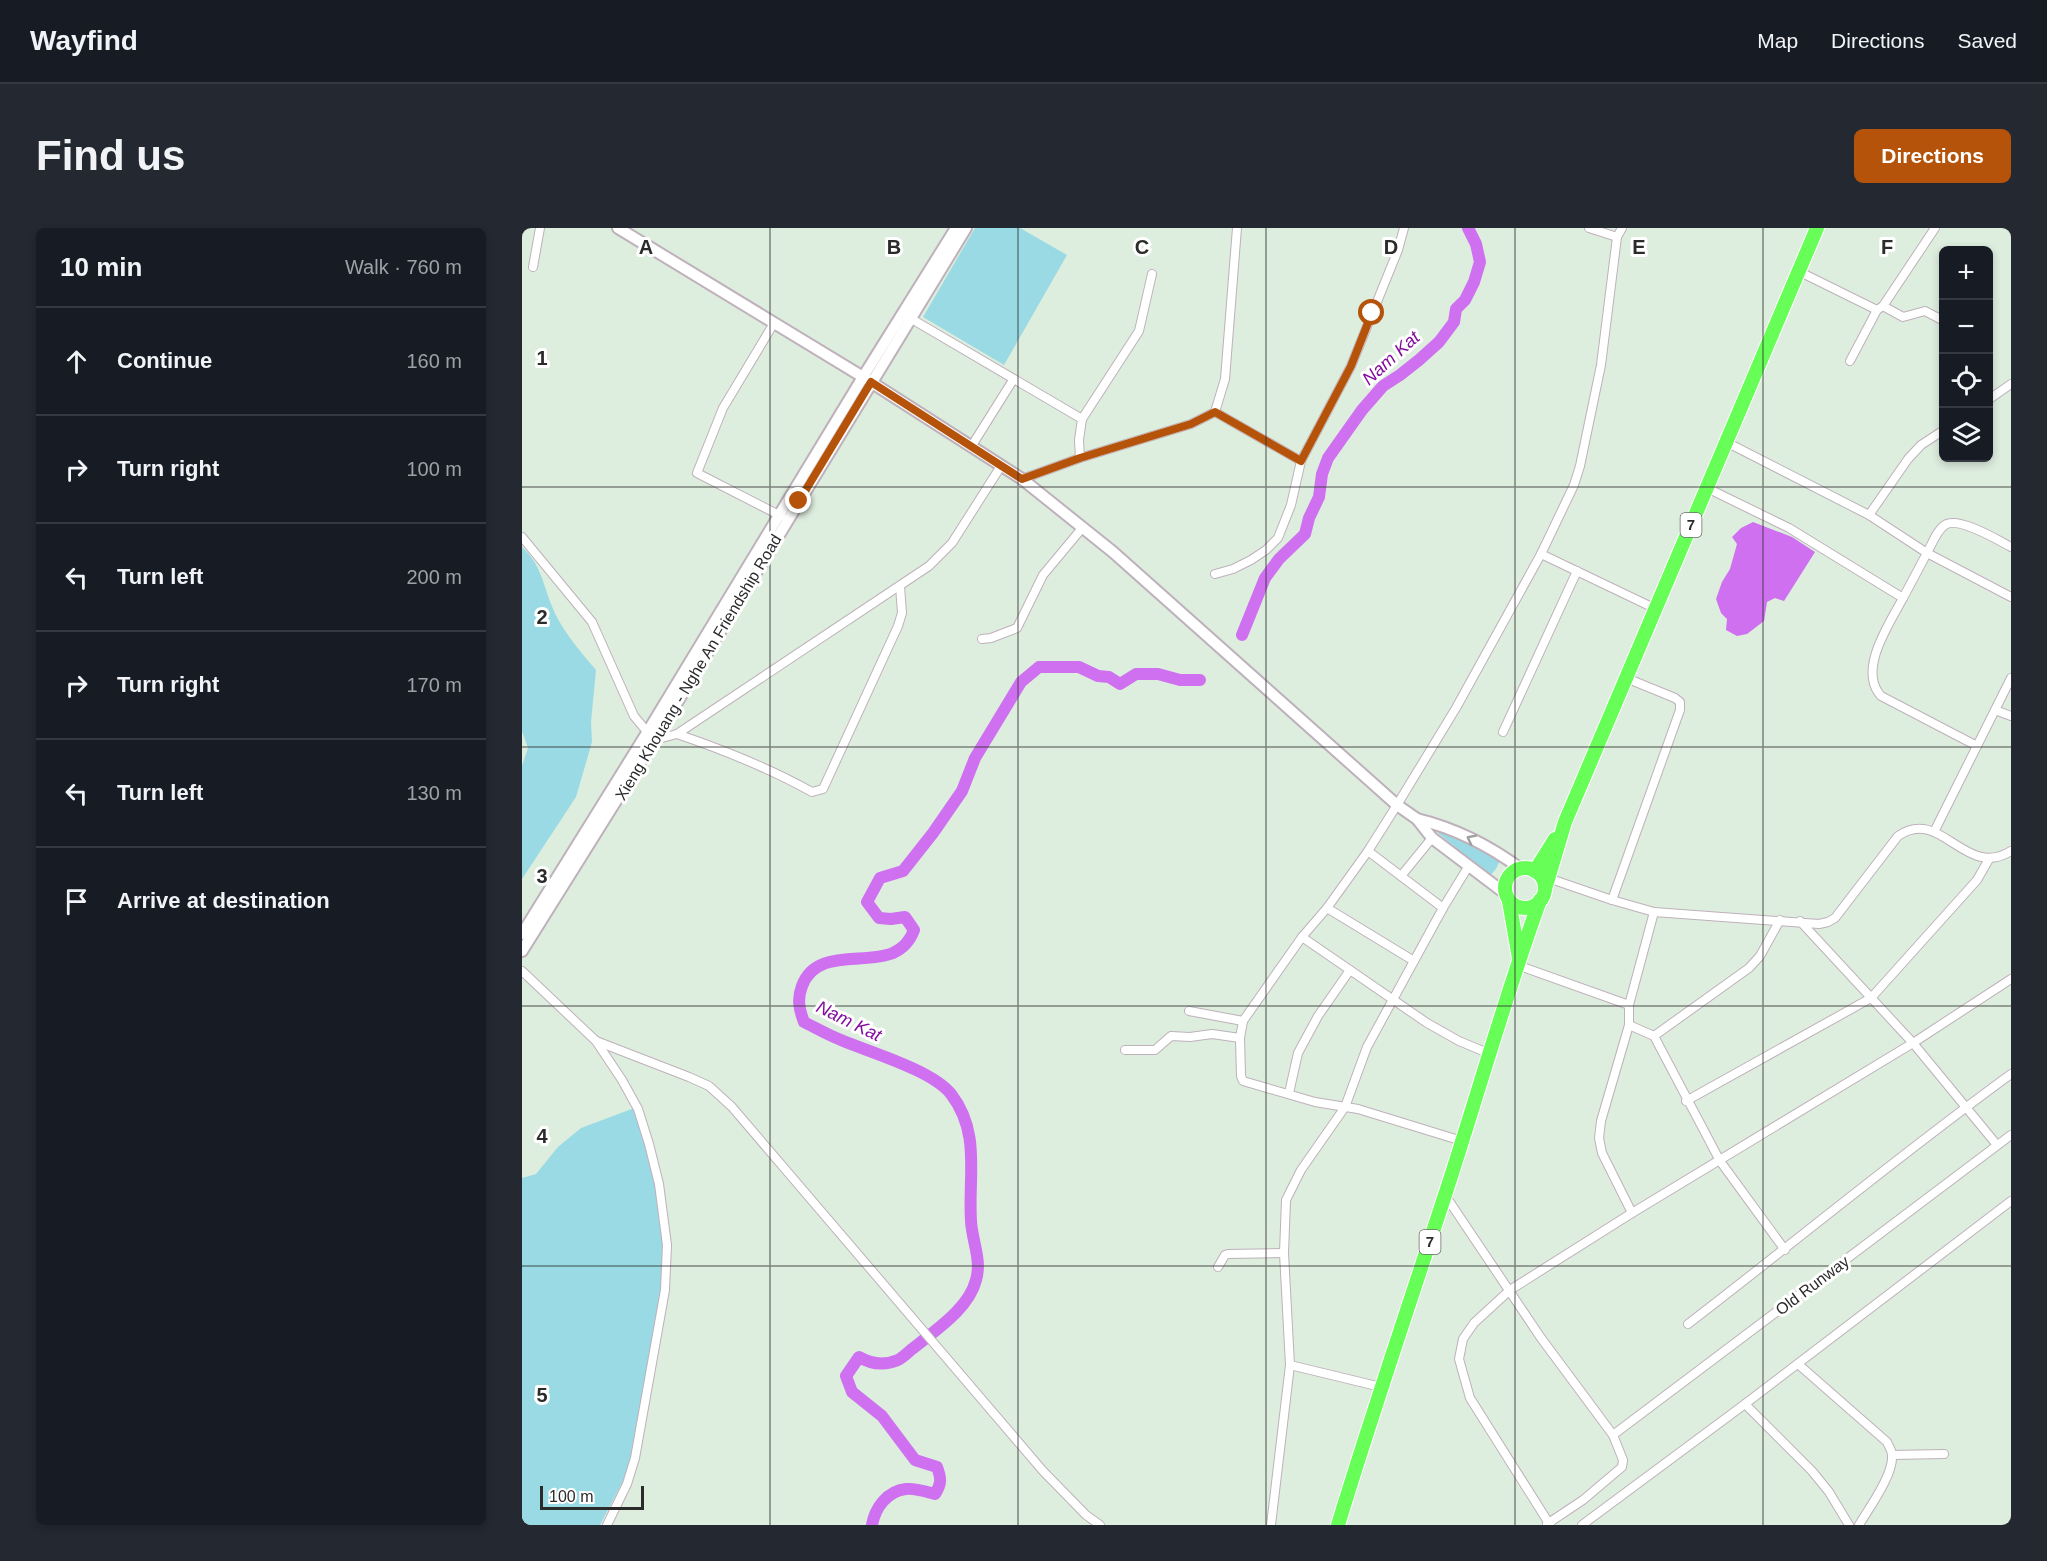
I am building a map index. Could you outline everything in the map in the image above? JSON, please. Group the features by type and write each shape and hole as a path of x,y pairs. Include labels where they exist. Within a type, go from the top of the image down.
{"highway":[{"name":"7","path":"1340,1525 1381,1387 1565,822 1817,228"},
{"name":"7","path":"1518,962 1505,885 1509,876 1528,870 1565,822"},
{"path":"1508,897 1517,908 1534,906 1544,889 1541,877 1528,870"}],"street":[{"path":"533,267 540,228"},
{"path":"618,228 867,380 1022,479 1113,552 1397,805 1417,819 1432,838 1508,897"},
{"name":"Xieng Khouang - Nghe An Friendship Road","path":"522,951 867,380 956,228"},
{"name":"Xieng Khouang - Nghe An Friendship Road","path":"522,934 651,736 781,516 966,228"},
{"path":"1022,479 1080,458 1191,424 1215,412 1225,379 1237,228"},
{"path":"1215,574 1233,569 1251,560 1278,538 1291,505 1301,461 1351,366 1398,250 1404,228"},
{"path":"1589,228 1617,237"},
{"path":"1462,1141 1359,1109 1315,1102 1243,1081 1240,1038 1243,1021 1302,937 1327,908 1368,851 1456,708 1541,554 1574,485 1601,365 1617,237 1622,228"},
{"path":"1850,361 1880,308 1935,228"},
{"path":"1798,271 1903,317 1925,311 1939,318"},
{"path":"1080,458 1079,440 1082,419 1139,331 1152,274"},
{"path":"910,318 1082,419"},
{"path":"774,323 723,408 697,473 781,516"},
{"path":"971,447 1013,380"},
{"path":"1993,397 2011,384"},
{"path":"1215,412 1301,461"},
{"path":"1869,516 1908,459 1921,445 1939,433"},
{"path":"1726,442 1869,516 1927,553 2011,597"},
{"path":"678,734 929,566 952,543 1001,466"},
{"path":"1707,488 1789,528 1903,598"},
{"path":"1977,746 1881,696 1875,690 1872,682 1877,646 1927,553 1945,525 1953,522 1965,525 2011,547"},
{"path":"982,639 1017,628 1043,575 1083,527"},
{"path":"522,537 592,622 634,716 651,736 678,734 733,753 786,777 812,792 823,789 898,626 902,613 900,586"},
{"path":"1541,554 1656,609"},
{"path":"1503,732 1577,571"},
{"path":"1611,900 1680,710 1680,702 1675,698 1626,678"},
{"path":"1934,832 2011,678"},
{"path":"1995,710 2011,716"},
{"path":"1417,819 1444,825 1528,870"},
{"path":"1544,889 1611,900 1654,912 1819,924 1835,918 1898,836 1907,830 1918,828 1934,832 1979,857 1989,859 2011,851"},
{"path":"1401,876 1432,838"},
{"path":"1368,851 1443,908"},
{"path":"1686,1101 1871,998 1977,880 1989,859"},
{"path":"1271,1525 1290,1365 1284,1253 1286,1200 1294,1180 1345,1107 1367,1047 1468,867"},
{"path":"1327,908 1414,961"},
{"path":"1632,1213 1602,1153 1599,1138 1601,1121 1629,1025 1629,1005 1654,912"},
{"path":"1654,1036 1749,968 1760,956 1780,920"},
{"path":"1800,921 1913,1043 1997,1145"},
{"path":"1302,937 1394,998 1427,1023 1451,1037 1490,1054"},
{"path":"1518,962 1629,1005"},
{"path":"1289,1093 1298,1053 1318,1016 1350,970"},
{"path":"522,971 596,1041 622,1080 638,1109 659,1184 667,1245 665,1290 635,1458 627,1484 607,1525"},
{"path":"1445,1195 1510,1290 1541,1338 1613,1436 1623,1460 1622,1467 1583,1500 1548,1525 1470,1398 1459,1359 1463,1339 1474,1323 1510,1290 1632,1213 1913,1043 2011,979"},
{"path":"1189,1011 1243,1021"},
{"path":"1629,1025 1654,1036 1686,1101 1720,1161 1785,1250"},
{"path":"1125,1050 1155,1050 1171,1036 1190,1037 1212,1034 1240,1038"},
{"path":"596,1041 709,1086 732,1107 1043,1471 1086,1515 1100,1525"},
{"path":"1688,1323 2011,1074"},
{"name":"Old Runway","path":"1613,1436 2011,1135"},
{"path":"1582,1525 2011,1201"},
{"path":"1218,1267 1228,1254 1284,1253"},
{"path":"1798,1364 1887,1442 1892,1455 1890,1470 1859,1525"},
{"path":"1290,1365 1381,1387"},
{"path":"1745,1404 1812,1471 1829,1492 1849,1525"},
{"path":"1892,1455 1944,1454"}],"shaded area":[{"path":"975,228 1020,228 1067,255 1004,365 923,317"},
{"path":"1753,522 1792,537 1815,552 1784,601 1775,598 1767,602 1764,621 1747,634 1737,636 1726,630 1727,619 1721,613 1716,599 1730,569 1737,544 1732,537 1741,528"},
{"path":"522,547 537,567 559,622 596,670 591,722 592,742 576,797 522,879 522,766 528,748 522,731"},
{"path":"1440,830 1496,854 1500,857 1495,870 1490,875 1486,873 1438,833"},
{"path":"637,1107 649,1144 668,1266 635,1458 600,1525 522,1525 522,1178 536,1174 558,1147 581,1128"}],"waterway":[{"name":"Nam Kat","path":"1242,635 1265,578 1279,559 1305,534 1309,518 1319,497 1322,474 1328,458 1362,410 1383,386 1400,375 1439,342 1454,322 1456,309 1465,300 1480,262 1476,244 1468,228"},
{"name":"Nam Kat","path":"872,1525 879,1507 893,1493 906,1489 935,1494 940,1484 940,1477 937,1467 915,1460 882,1416 852,1392 846,1376 859,1357 878,1363 900,1359 942,1325 967,1300 978,1273 971,1221 970,1139 960,1109 942,1085 899,1062 836,1038 804,1022 799,1004 802,986 809,974 818,966 829,962 893,953 908,941 914,930 905,917 879,918 867,902 880,878 903,871 933,833 962,791 975,758 1021,682 1039,667 1079,667 1098,676 1109,677 1120,684 1136,674 1158,674 1180,680 1200,680"}],"route":[{"path":"799,501 871,382 1022,479 1080,458 1191,424 1215,412 1301,461 1351,366 1372,313"}]}
